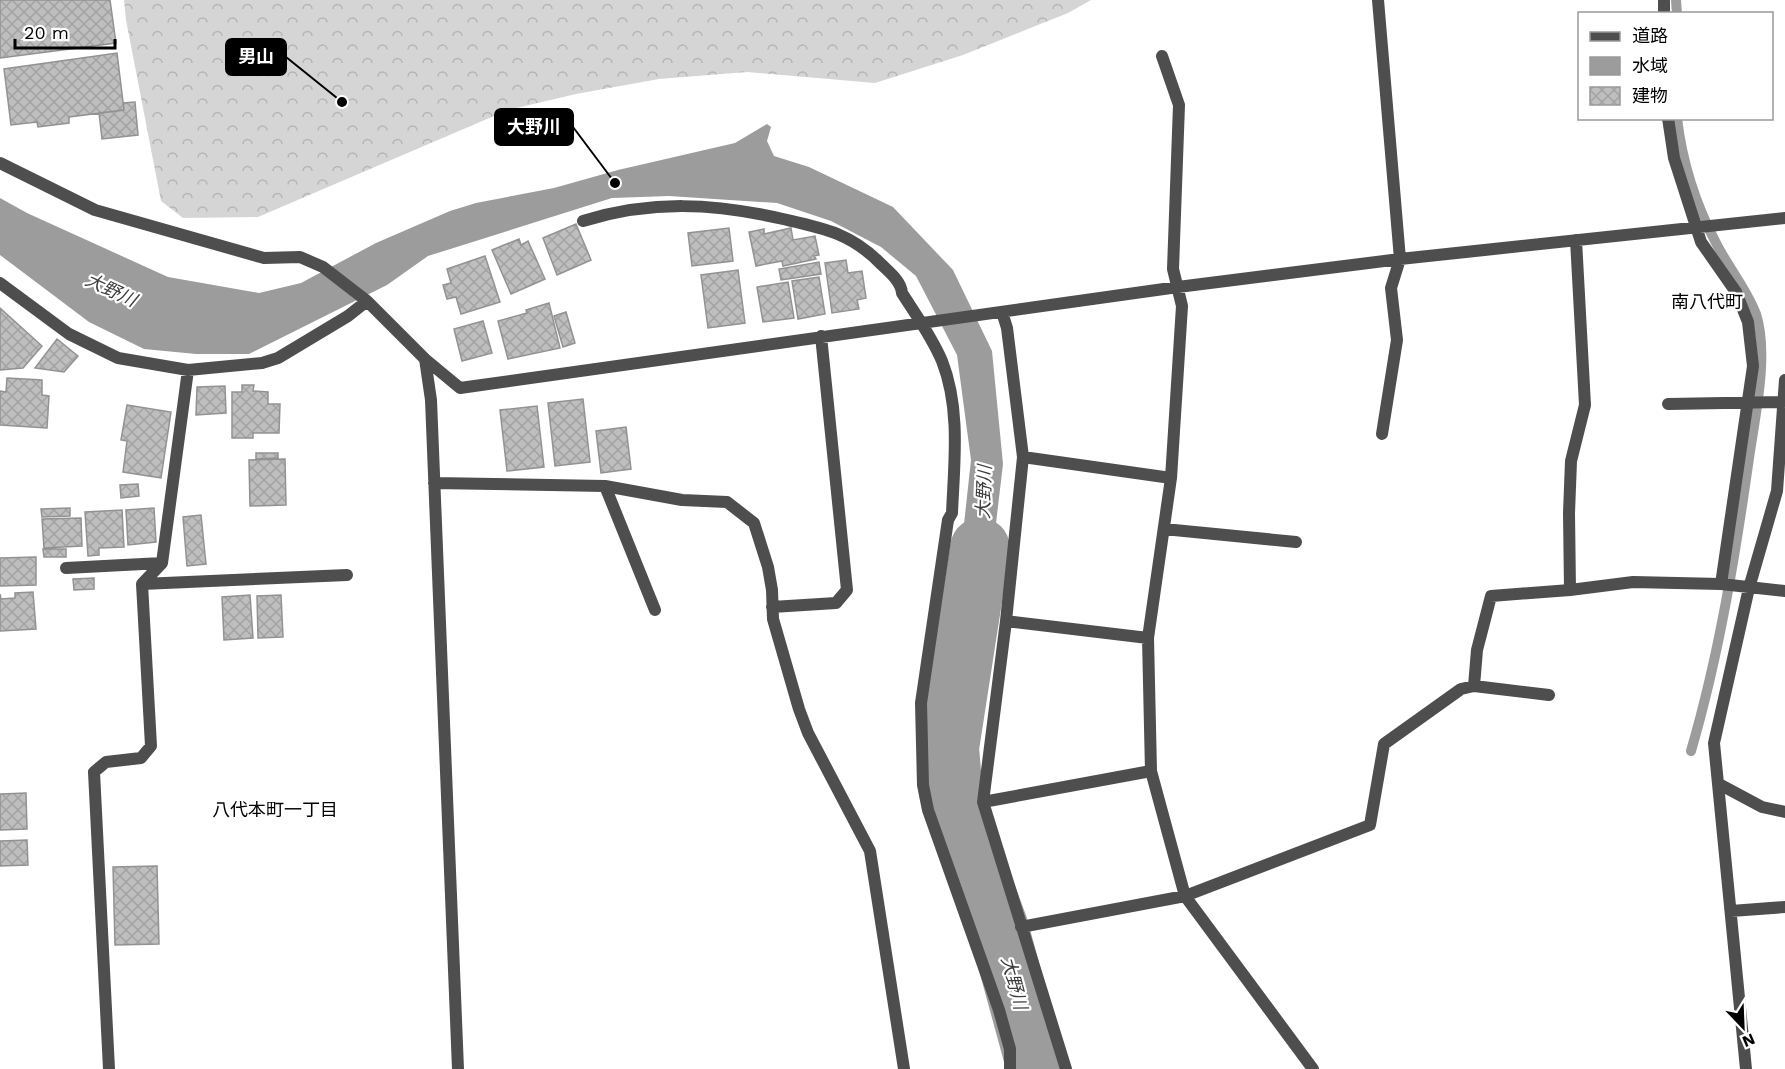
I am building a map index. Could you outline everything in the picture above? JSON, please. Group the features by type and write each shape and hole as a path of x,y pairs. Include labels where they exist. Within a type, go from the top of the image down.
{"street":[{"path":"1378,0 1400,259 1391,288 1397,340 1382,434"},
{"path":"1162,56 1179,105 1173,269 1182,306 1171,478 1148,638 1150,771 1185,896 1313,1069"},
{"path":"1668,120 1674,158 1704,226 1701,242 1736,292 1748,322 1753,366 1721,585"},
{"path":"0,163 95,210 264,258 300,257 323,267 367,301 425,359 460,388 1178,287 1400,259 1785,218"},
{"path":"583,221 626,210 689,204 756,212 816,225 859,244 873,255 901,286 902,293 942,362 949,387 955,438 952,513 948,520 921,703 923,709 922,785 928,810 999,1010 1010,1049 1010,1069"},
{"path":"1570,590 1571,461 1585,405 1576,240"},
{"path":"0,283 69,334 118,358 188,370 262,363 279,358 348,316 367,301"},
{"path":"1002,312 1007,328 1023,457 1006,621 982,802 1066,1069"},
{"path":"772,607 836,603 847,590 821,336"},
{"path":"425,359 431,400 458,1069"},
{"path":"109,1069 94,772 106,762 141,758 151,746 142,584 162,563 188,370"},
{"path":"1746,1069 1718,804 1719,784 1714,743 1749,588 1777,491 1785,380"},
{"path":"1668,404 1783,402"},
{"path":"1023,457 1171,478"},
{"path":"434,483 605,486 682,500 727,502 754,523 768,567 772,619 799,709 808,733 870,851 904,1069"},
{"path":"605,486 655,610"},
{"path":"1164,530 1296,542"},
{"path":"66,568 162,563"},
{"path":"142,584 347,575"},
{"path":"1474,686 1477,650 1491,596 1633,582 1721,585 1785,591"},
{"path":"1006,621 1148,638"},
{"path":"1021,927 1185,896 1370,825 1384,744 1461,689 1474,686 1549,695"},
{"path":"982,802 1150,771"},
{"path":"1719,784 1762,807 1785,812"},
{"path":"1731,911 1785,907"}],"green space":[{"path":"124,0 1091,0 1068,13 963,55 875,83 747,72 659,79 576,94 508,110 258,217 183,218 161,201"}],"water":[{"path":"767,124 771,127 767,141 774,156 809,167 893,207 953,270 992,351 1003,464 984,625 952,634 971,460 957,355 916,276 881,247 831,221 777,203 669,196 612,198 428,256 387,285 249,354 196,354 144,349 89,322 0,255 0,198 27,213 168,277 259,293 301,283 376,243 450,211 735,143"}],"building":[{"path":"0,0 110,0 116,43 0,58"},
{"path":"117,53 124,110 69,117 69,123 38,127 37,122 11,125 4,69"},
{"path":"135,102 138,135 102,139 99,113 124,110 123,103"},
{"path":"576,224 591,260 557,275 543,238"},
{"path":"729,228 733,261 692,266 688,233"},
{"path":"791,228 793,240 815,236 819,255 814,256 816,259 783,266 782,261 756,266 749,232 764,229 764,234"},
{"path":"519,239 521,245 528,241 545,279 511,294 492,250"},
{"path":"485,256 500,302 461,314 456,297 447,299 443,285 451,283 447,269"},
{"path":"846,260 848,273 862,271 866,298 857,300 859,309 832,313 825,263"},
{"path":"819,262 821,274 781,280 779,269"},
{"path":"738,270 745,323 708,328 701,275"},
{"path":"819,277 825,314 798,319 792,281"},
{"path":"788,282 794,318 763,322 757,287"},
{"path":"549,303 560,348 508,359 498,321 527,313 526,310"},
{"path":"0,308 42,346 23,368 0,370"},
{"path":"566,312 575,343 563,347 554,316"},
{"path":"483,321 492,353 462,361 454,329"},
{"path":"57,339 78,356 64,372 35,368"},
{"path":"7,378 42,380 42,395 49,396 47,428 0,425 0,391 6,392"},
{"path":"242,385 254,385 253,391 268,392 268,404 280,404 279,433 253,433 253,438 232,438 232,392 242,392"},
{"path":"225,386 226,413 196,415 197,387"},
{"path":"583,399 590,462 555,466 548,403"},
{"path":"127,405 171,412 161,478 123,472 127,441 121,440"},
{"path":"537,406 544,467 507,471 500,410"},
{"path":"626,427 631,469 601,473 596,431"},
{"path":"256,453 278,453 278,458 256,459"},
{"path":"285,459 286,505 250,506 249,460"},
{"path":"138,484 139,496 121,498 120,485"},
{"path":"70,508 70,516 42,517 41,509"},
{"path":"154,508 156,542 128,545 126,510"},
{"path":"122,510 124,547 99,548 99,555 88,556 85,512"},
{"path":"201,515 206,564 187,566 183,517"},
{"path":"81,518 82,546 44,548 42,519"},
{"path":"43,549 66,549 66,557 44,557"},
{"path":"36,557 36,585 0,586 0,558"},
{"path":"94,578 94,589 74,590 73,579"},
{"path":"33,592 36,629 0,631 0,594 1,599 15,598 15,593"},
{"path":"250,595 253,638 224,640 222,597"},
{"path":"281,595 283,637 258,638 257,596"},
{"path":"26,793 27,829 0,830 0,794"},
{"path":"27,840 28,865 0,866 0,841"},
{"path":"157,866 159,944 115,945 113,867"}],"waterway":[{"path":"1676,0 1677,12"},
{"path":"1677,120 1682,150 1696,198 1716,243 1752,304 1760,330 1761,348 1757,405 1732,569 1710,679 1691,751"},
{"name":"大野川","path":"980,548 949,748 954,807 998,926 1037,1069"}],"place":[{"name":"男山","path":"342,102"},
{"name":"大野川","path":"615,183"}],"district":[{"name":"南八代町","path":"1707,302"},
{"name":"八代本町一丁目","path":"275,810"}]}
